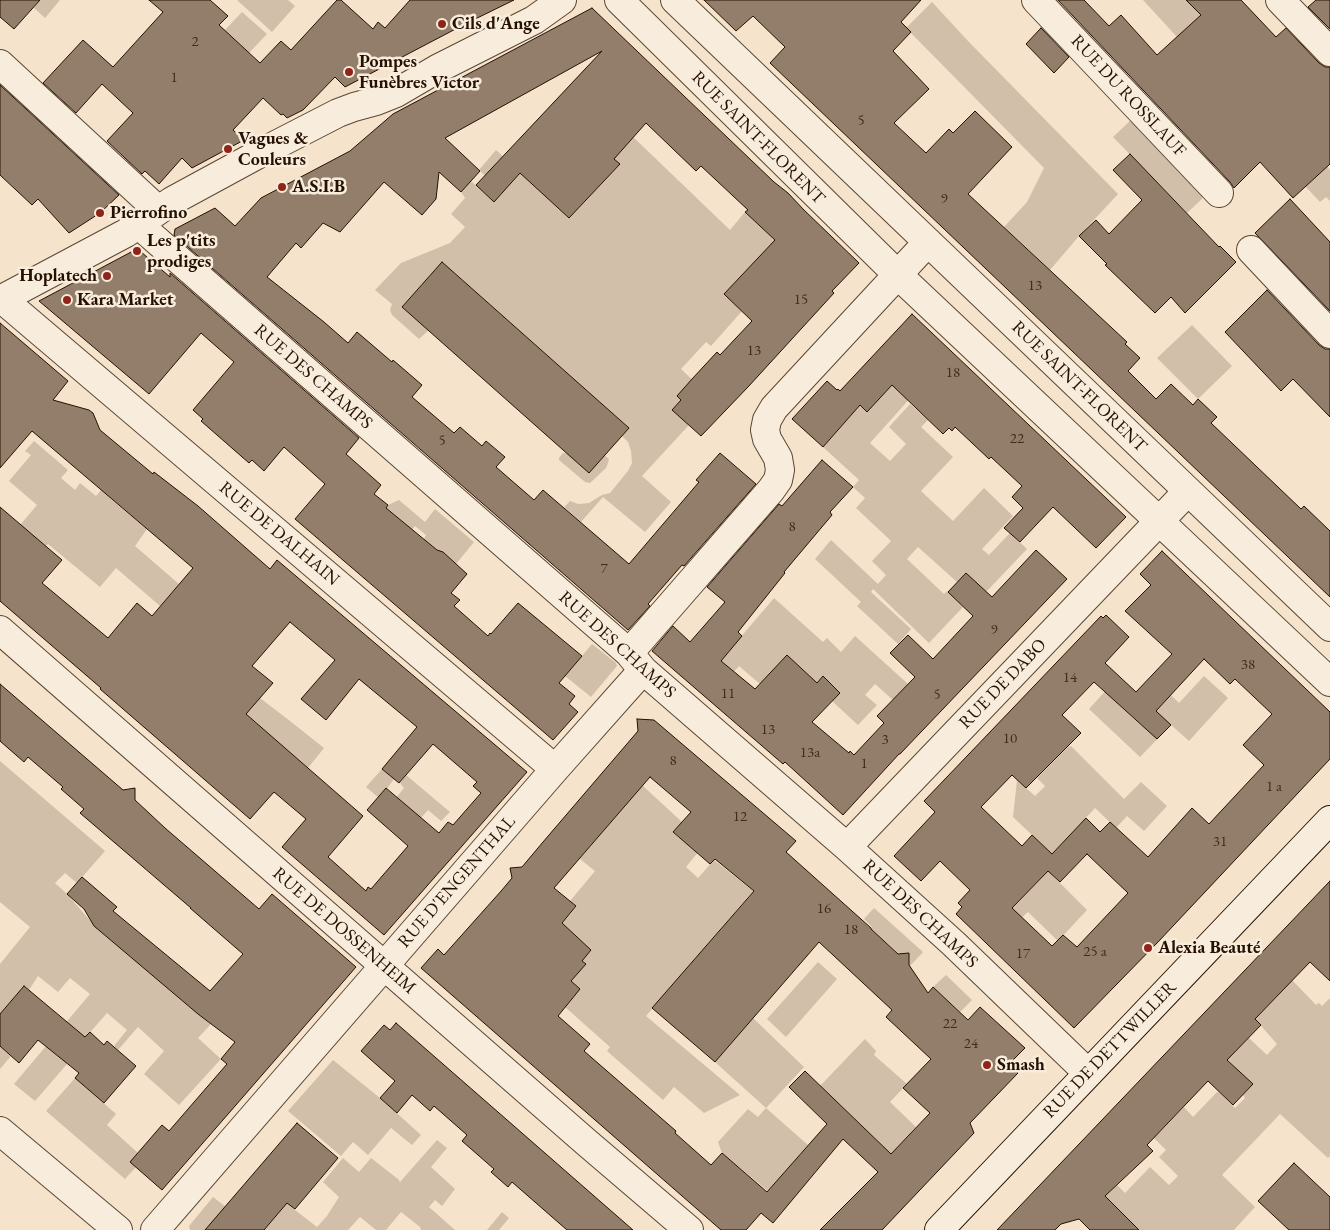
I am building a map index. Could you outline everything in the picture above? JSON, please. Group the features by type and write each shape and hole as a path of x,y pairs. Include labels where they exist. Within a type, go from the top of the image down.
{"street":[{"path":"1,299 126,233 149,217 258,155 338,113 376,101 396,92 534,20 562,0"},
{"name":"RUE SAINT-FLORENT","path":"619,0 898,275 1330,682"},
{"name":"RUE SAINT-FLORENT","path":"675,0 1330,627"},
{"name":"RUE DU ROSSLAUF","path":"1036,0 1219,193"},
{"path":"1280,0 1330,52"},
{"name":"RUE DES CHAMPS","path":"0,64 149,217 636,662 960,950 1088,1073"},
{"path":"898,275 928,242"},
{"path":"1251,250 1330,334"},
{"name":"RUE D'ENGENTHAL","path":"155,1230 555,769 778,480 780,470 778,458 767,439 765,430 767,420 774,408 898,275"},
{"name":"RUE DE DALHAIN","path":"1,299 555,769"},
{"path":"1159,521 1188,491"},
{"name":"RUE DE DABO","path":"846,847 1159,521"},
{"name":"RUE DE DOSSENHEIM","path":"0,630 689,1230"},
{"name":"RUE DE DETTWILLER","path":"939,1230 1088,1073 1328,827"},
{"path":"0,1130 118,1230"}],"shaded area":[{"path":"36,0 60,0 45,18 34,8 38,2"},
{"path":"237,0 288,0 295,6 272,32"},
{"path":"1143,0 1198,0 1192,6 1222,38 1177,37"},
{"path":"932,2 1118,194 1050,270 1004,227 1027,202 1044,168 906,28"},
{"path":"242,12 267,34 249,53 224,31"},
{"path":"579,85 730,230 745,212 776,241 733,284 735,286 726,296 737,306 751,301 711,346 706,342 681,369 697,384 677,396 681,400 672,410 689,425 642,476 671,502 645,532 603,497 581,522 564,507 570,501 578,504 589,503 602,495 610,493 628,471 632,463 628,442 622,436 629,428 442,262 402,307 429,330 419,339 392,315 390,310 392,304 375,290 401,263 450,243 465,227 451,214 465,198 461,192 471,181 494,202 503,192 479,170 496,150 569,218 619,164 553,102"},
{"path":"1134,117 1203,189 1202,199 1187,213 1113,137"},
{"path":"1314,152 1330,170 1330,201 1326,197 1320,202 1305,186"},
{"path":"1192,325 1232,366 1198,399 1157,358"},
{"path":"905,370 922,385 870,443 890,461 906,444 889,427 910,404 928,420 921,427 953,457 921,491 953,521 984,488 1013,516 982,549 989,555 1010,533 1027,549 986,592 957,582 918,547 907,559 944,594 947,591 963,607 929,643 873,589 871,592 911,629 898,644 857,606 861,602 815,559 831,540 878,584 886,575 872,561 891,541 856,508 865,498 853,487 859,480 823,447 858,407"},
{"path":"34,441 68,470 61,478 75,490 80,483 96,496 106,484 111,499 147,529 135,546 179,584 160,606 116,568 100,587 48,544 40,552 15,531 37,505 9,481 31,455 25,451"},
{"path":"563,453 604,455 609,459 606,468 590,483 585,482 559,460"},
{"path":"399,500 425,522 435,509 474,542 456,564 424,539 426,535 415,526 395,549 378,518 388,505"},
{"path":"774,598 823,642 827,638 841,652 855,636 908,684 893,700 875,684 865,695 877,705 858,725 832,701 840,692 823,676 815,685 760,684 739,666 709,700 686,680 718,643 728,652"},
{"path":"592,644 616,663 617,666 591,697 565,676"},
{"path":"1119,676 1132,688 1118,704 1142,726 1171,695 1179,703 1204,676 1228,698 1189,741 1171,725 1140,757 1089,709"},
{"path":"260,698 324,748 308,768 244,713"},
{"path":"1071,746 1124,799 1141,782 1167,806 1144,831 1127,816 1116,828 1095,808 1052,854 1013,817 1017,780 1035,796 1045,786 1037,778"},
{"path":"0,761 105,851 77,883 65,873 55,883 94,925 211,1024 198,1038 221,1059 179,1105 144,1074 164,1051 138,1027 118,1050 114,1046 127,1030 107,1013 65,1061 67,1064 35,1101 14,1084 90,994 70,978 58,992 38,976 29,990 24,986 0,1014 0,964 30,927 0,902"},
{"path":"382,769 394,779 386,790 396,798 404,788 400,783 406,775 450,812 441,821 428,810 413,827 366,787"},
{"path":"642,785 682,822 673,833 699,851 686,867 698,878 714,860 753,891 646,1016 740,1095 704,1113 674,1087 663,1100 607,1051 610,1047 565,1007 580,989 571,981 585,964 582,961 591,950 577,937 558,928 576,907 570,901 595,871 580,859"},
{"path":"1048,871 1087,910 1058,941 1028,912 1017,922 1008,913"},
{"path":"874,908 923,952 910,966 908,964 909,959 903,953 899,954 871,929 872,927 864,919"},
{"path":"818,962 837,979 786,1037 767,1019"},
{"path":"946,975 972,1000 960,1012 933,987"},
{"path":"1292,980 1316,1005 1319,1003 1322,1006 1330,998 1330,1156 1328,1158 1280,1114 1222,1175 1255,1207 1234,1230 1128,1230 1133,1224 1105,1196 1117,1185 1125,1193 1150,1167 1169,1185 1178,1176 1159,1157 1166,1150 1153,1137 1184,1107 1193,1117 1217,1092 1235,1108 1245,1098 1243,1095 1252,1085 1222,1054 1244,1031 1267,1055 1277,1044 1255,1019"},
{"path":"753,1018 804,1067 766,1108 715,1062"},
{"path":"865,1039 876,1051 874,1055 907,1084 890,1102 916,1127 891,1154 820,1086"},
{"path":"0,1046 11,1056 0,1069"},
{"path":"333,1060 380,1098 421,1135 412,1145 391,1128 368,1155 353,1142 341,1156 288,1111"},
{"path":"75,1078 116,1114 107,1125 138,1153 136,1167 125,1179 46,1111"},
{"path":"766,1108 808,1145 768,1191 722,1153 718,1142 748,1109 758,1117"},
{"path":"437,1140 447,1148 431,1167 455,1189 442,1206 435,1200 429,1207 455,1230 421,1230 420,1227 401,1212 386,1230 376,1230 360,1217 348,1230 264,1230 279,1213 279,1194 295,1210 317,1227 327,1216 339,1197 323,1182 343,1158 359,1172 371,1158 400,1182"},
{"path":"213,1197 226,1207 211,1230 190,1230 189,1226"},
{"path":"502,1212 509,1218 499,1230 487,1230"}],"building":[{"path":"0,0 40,0 14,29 0,17"},
{"path":"149,0 210,0 228,16 219,25 260,63 281,41 291,50 337,0 341,0 373,29 378,22 385,28 410,0 514,0 345,87 335,77 303,110 287,118 283,114 281,115 263,98 233,130 244,140 192,168 182,158 159,184 145,171 142,174 107,141 133,113 102,84 76,113 43,83 83,40 113,67 163,12"},
{"path":"704,0 921,0 901,22 911,32 893,51 929,89 894,123 926,153 949,129 953,133 975,111 1012,147 968,194 1127,342 1125,344 1140,358 1128,371 1156,399 1171,384 1193,405 1198,399 1217,417 1211,423 1301,509 1304,506 1330,531 1330,597 770,63 785,47 753,16 736,31"},
{"path":"1058,0 1084,0 1109,26 1121,15 1157,55 1201,15 1186,0 1241,0 1276,37 1286,28 1319,63 1325,67 1330,67 1330,164 1293,198 1260,162 1234,188"},
{"path":"1316,0 1330,0 1330,29 1308,7"},
{"path":"592,8 774,182 788,193 859,263 832,291 834,293 701,436 672,410 681,400 677,396 717,352 720,355 752,321 724,294 775,240 745,212 748,210 701,166 696,171 646,123 614,159 620,164 569,218 520,173 494,202 476,185 602,51 445,138 480,171 461,192 439,172 436,199 422,215 384,182 340,232 323,223 301,248 296,243 267,277 348,343 357,332 392,362 393,360 422,385 412,397 454,433 460,427 482,446 486,441 505,457 496,467 534,500 543,490 629,564 699,482 696,480 720,453 756,484 684,566 682,565 648,604 650,606 628,630 174,235 175,229 215,208 235,226 261,198 350,151 393,114"},
{"path":"1041,28 1069,57 1054,73 1026,44"},
{"path":"0,85 119,195 100,213 69,233 38,199 32,205 0,175"},
{"path":"1130,154 1219,247 1236,262 1185,313 1171,297 1155,313 1105,265 1107,264 1079,236 1096,220 1109,234 1142,200 1113,170"},
{"path":"1290,199 1330,242 1330,311 1255,233"},
{"path":"133,251 140,251 170,277 170,273 359,438 346,454 381,485 374,494 388,505 386,508 437,550 443,552 467,574 451,593 460,600 454,606 488,636 518,603 582,656 559,683 575,696 569,704 578,712 553,740 295,519 325,484 284,447 264,471 252,460 249,463 201,421 203,419 193,410 234,362 201,333 149,394 39,301"},
{"path":"442,262 629,428 589,473 402,307"},
{"path":"1267,290 1319,345 1325,349 1330,349 1330,417 1293,379 1281,391 1225,332"},
{"path":"912,314 1126,517 1096,548 1053,507 1020,542 1004,528 1023,508 1012,497 1022,486 991,457 989,459 955,427 952,431 949,428 943,434 892,385 867,412 860,405 823,447 792,419 827,381 840,391"},
{"path":"0,323 68,381 53,400 89,410 93,413 100,430 153,474 154,472 198,506 270,569 277,560 527,772 384,935 282,847 306,819 274,792 250,819 0,601 0,507 62,560 42,583 108,638 137,603 152,616 193,568 32,431 0,468","holes":["290,622 335,660 301,699 326,720 359,679 417,727 382,769 399,783 433,744 477,782 473,786 481,793 453,825 448,822 439,833 386,788 367,810 408,846 371,889 368,887 366,891 328,857 363,816 246,714 273,683 252,666"]},
{"path":"822,460 853,487 830,512 832,515 784,572 738,632 742,636 721,661 755,689 787,655 817,683 823,676 840,693 812,722 849,753 850,751 854,755 884,723 877,716 915,677 890,653 908,635 933,659 973,616 948,592 966,573 992,597 1036,550 1067,579 843,815 785,762 783,764 652,651 673,626 690,642 725,602 707,587 779,504 782,506"},
{"path":"1162,551 1330,712 1330,759 1158,942 1074,1028 956,914 962,907 958,903 970,890 940,861 921,881 894,856 935,812 924,801 1101,616 1103,618 1106,615 1129,637 1105,663 1136,692 1172,654 1125,611 1151,585 1140,574","holes":["1204,659 1230,684 1235,679 1272,714 1243,745 1264,765 1209,824 1192,808 1148,857 1110,822 1100,832 1086,818 1052,854 1032,835 1022,846 981,807 1012,775 1026,788 1081,733 1062,715 1094,682 1157,739 1171,725 1156,711","1087,854 1128,893 1077,947 1063,935 1052,946 1012,908 1048,871 1060,882"]},
{"path":"0,684 123,790 135,788 135,800 259,909 272,894 356,967 162,1190 130,1162 162,1125 169,1131 227,1064 221,1059 235,1042 198,1014 94,926 84,909 67,894 82,877 117,907 113,911 210,991 243,954 80,813 84,809 61,789 63,787 28,757 24,762 0,741"},
{"path":"637,719 654,720 796,841 786,852 898,954 909,953 909,965 928,993 933,987 968,1020 980,1007 1025,1048 1009,1064 1018,1073 970,1123 974,1133 882,1230 820,1230 878,1172 843,1139 773,1223 761,1213 746,1230 721,1230 421,968 438,949 444,955 512,878 510,868 522,867 638,731","holes":["650,777 691,812 673,832 710,864 715,859 754,891 652,1008 715,1062 819,942 892,1010 886,1017 931,1059 903,1088 930,1113 891,1154 805,1071 789,1087 827,1124 767,1192 722,1153 711,1165 675,1133 676,1131 584,1051 590,1044 558,1016 580,989 571,981 586,964 582,961 591,950 562,923 576,906 554,888"]},
{"path":"1330,881 1330,981 1310,962 1255,1019 1261,1025 1227,1060 1253,1084 1233,1105 1208,1081 1147,1145 1153,1151 1105,1196 1139,1230 1090,1230 1079,1219 1061,1224 1055,1230 997,1230"},
{"path":"24,986 85,1037 90,1032 104,1045 107,1041 136,1066 104,1103 75,1078 79,1073 38,1040 19,1063 0,1046 0,1014"},
{"path":"396,1023 633,1230 567,1230 512,1182 508,1187 491,1172 494,1169 462,1141 467,1135 434,1106 430,1111 412,1095 397,1113 380,1098 395,1081 361,1051 384,1025 390,1030"},
{"path":"297,1123 338,1158 295,1209 287,1203 264,1230 205,1230"},
{"path":"1294,1163 1330,1197 1330,1230 1289,1230 1258,1201"}],"place":[{"name":"Cils d'Ange","path":"442,24"},
{"name":"Pompes Funèbres Victor","path":"349,72"},
{"name":"Vagues & Couleurs","path":"228,149"},
{"name":"A.S.I.B","path":"282,187"},
{"name":"Pierrofino","path":"100,213"},
{"name":"Les p'tits prodiges","path":"137,251"},
{"name":"Hoplatech","path":"107,276"},
{"name":"Kara Market","path":"67,300"},
{"name":"Alexia Beauté","path":"1148,948"},
{"name":"Smash","path":"987,1065"}]}
